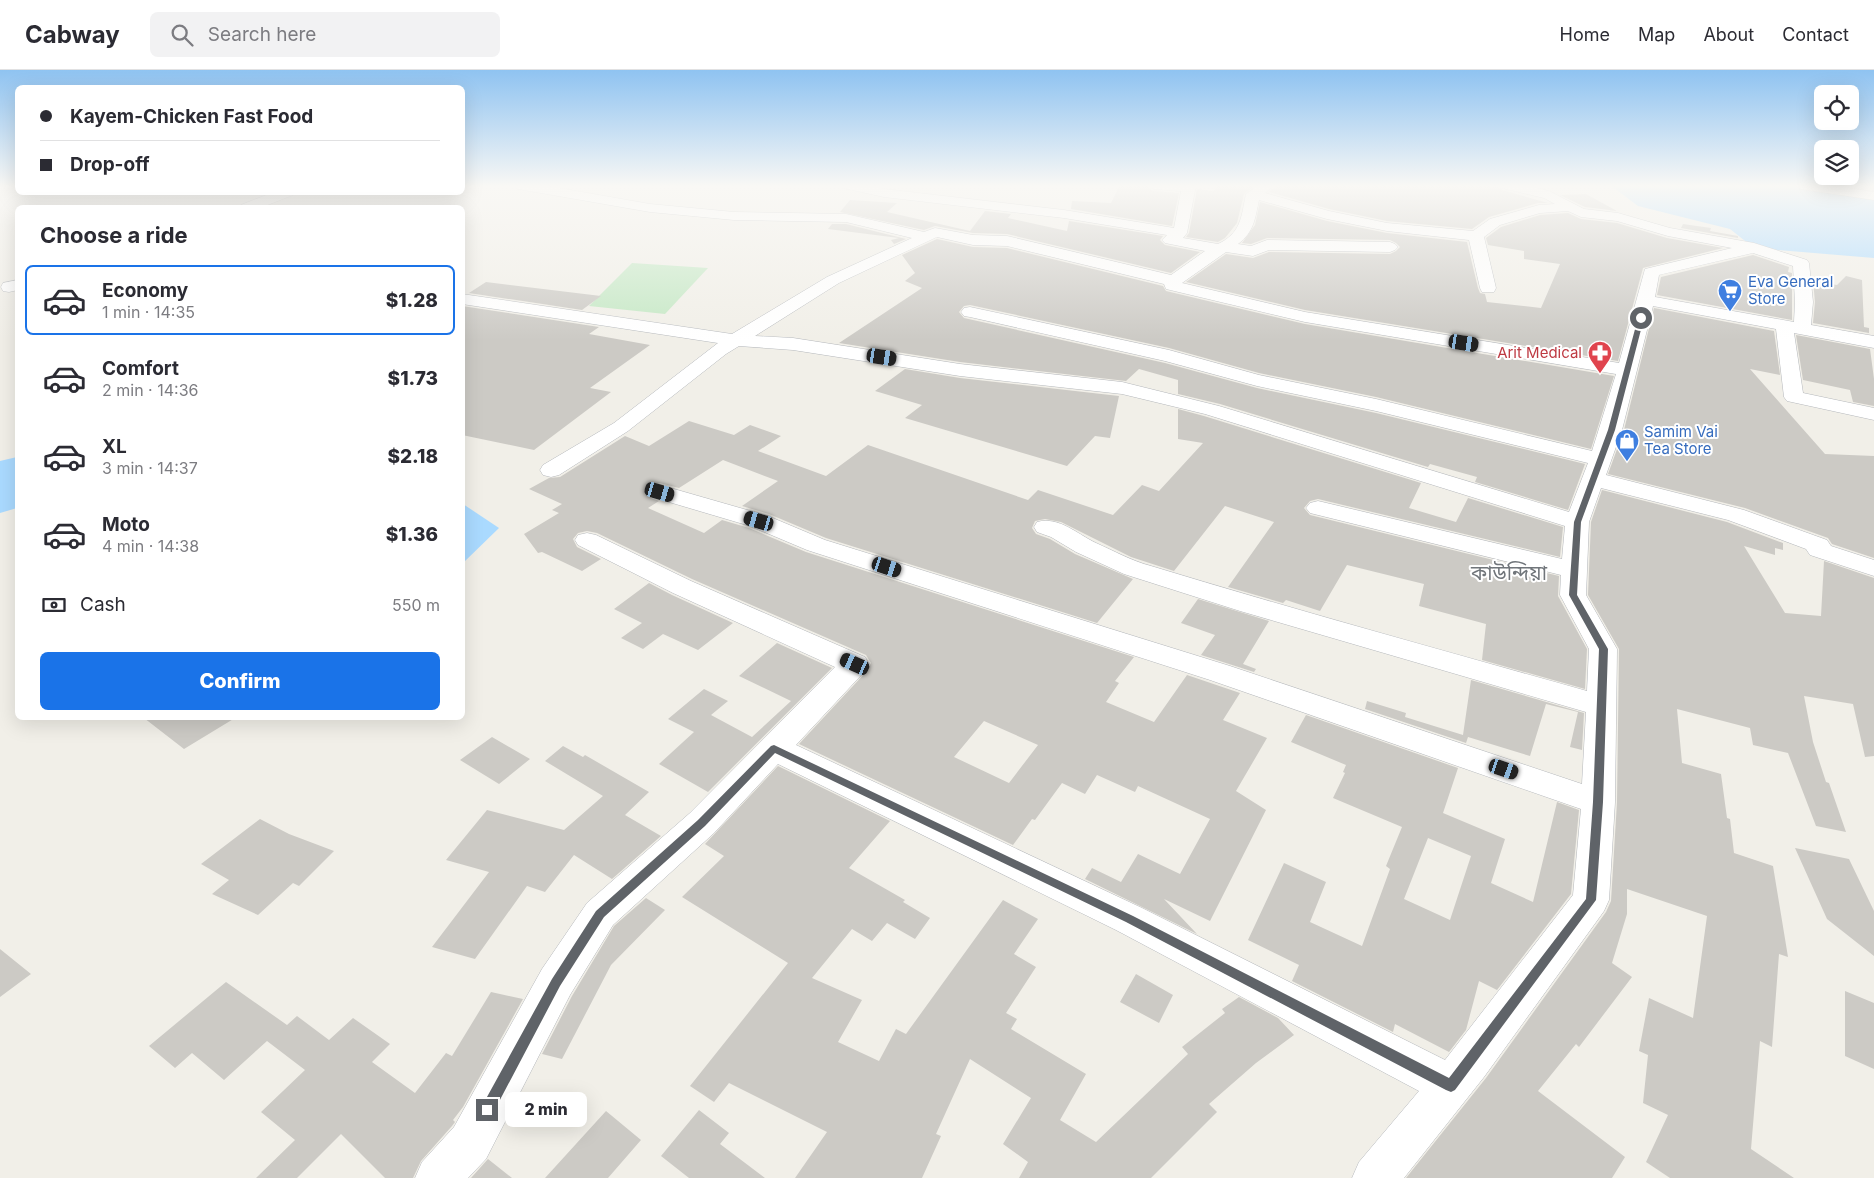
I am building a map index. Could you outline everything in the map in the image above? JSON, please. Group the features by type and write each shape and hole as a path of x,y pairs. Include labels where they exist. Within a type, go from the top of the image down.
{"street":[{"path":"551,470 621,427 719,350 833,280 925,237"},
{"path":"958,237 974,240 1007,241 1174,282 1238,237"},
{"path":"1174,237 1170,240 1253,251 1267,245 1390,247"},
{"path":"1318,245 1320,237"},
{"path":"1476,237 1488,288"},
{"path":"1693,237 1754,248 1801,263 1804,302 1793,327 1794,397 1874,414"},
{"path":"1375,1178 1451,1085 1591,900 1598,802 1604,649 1573,595 1577,522 1611,430 1646,300 1651,272 1754,248"},
{"path":"1174,282 1172,285 1305,317 1626,370"},
{"path":"465,299 736,340 793,344 960,370 1122,388 1221,412 1577,522"},
{"path":"1646,300 1874,342"},
{"path":"970,312 1169,356 1257,380 1376,405 1597,469 1818,545 1819,550 1874,568"},
{"path":"660,492 759,521 816,545 1230,676 1598,802"},
{"path":"1318,508 1574,570"},
{"path":"1046,527 1060,532 1085,547 1133,569 1250,605 1602,706"},
{"path":"438,1178 470,1143 556,982 600,914 702,823 855,664 682,587 587,540"},
{"path":"774,748 1130,919 1451,1085"}],"green space":[{"path":"632,263 708,268 665,314 589,306"}],"water":[{"path":"1740,237 1874,237 1874,258 1754,248"},
{"path":"15,457 15,509 0,513 0,461"},
{"path":"465,505 499,528 465,561"}],"building":[{"path":"889,237 897,237 906,239 894,244 891,240 899,238"},
{"path":"1018,237 1162,237 1160,240 1165,245 1200,252 1171,273"},
{"path":"1186,237 1226,237 1218,242"},
{"path":"1247,237 1420,237 1467,242 1478,288 1480,293 1485,294 1487,302 1541,308 1560,264 1524,259 1524,251 1488,245 1486,238 1663,237 1723,248 1643,268 1618,361 1305,310 1186,282 1226,254 1253,258 1269,252 1390,254 1400,247 1390,240 1267,238 1251,244 1242,243"},
{"path":"937,239 973,247 1007,248 1163,286 1166,291 1305,324 1614,376 1591,449 1376,397 1259,373 1169,348 970,305 964,306 959,312 964,318 1165,363 1257,388 1376,413 1585,464 1568,510 1475,482 1477,477 1430,464 1428,467 1220,404 1178,394 1178,380 1139,369 1126,381 960,362 839,343 922,288 905,281 915,273 902,255"},
{"path":"1753,255 1789,267 1788,272 1792,273 1792,320 1657,295 1661,277"},
{"path":"1846,276 1862,280 1864,327 1869,328 1869,333 1813,323 1815,302 1813,281 1837,285"},
{"path":"486,282 601,296 582,310 469,293"},
{"path":"465,306 599,327 589,334 650,345 590,388 611,392 534,450 465,436"},
{"path":"1654,308 1774,331 1780,375 1750,369 1825,454 1874,456 1874,558 1832,544 1828,538 1745,508 1608,474 1624,430"},
{"path":"1796,335 1870,349 1874,379 1874,406 1853,402 1850,390 1803,380"},
{"path":"905,369 960,378 1119,396 1110,438 1095,436 1067,466 905,418 922,405 875,391"},
{"path":"1178,409 1421,483 1409,508 1456,522 1468,498 1563,527 1560,557 1318,499 1310,501 1304,508 1310,515 1559,576 1558,596 1587,649 1585,689 1482,660 1486,624 1419,606 1424,584 1347,565 1320,611 1286,600 1283,603 1228,587 1274,522 1225,506 1174,571 1131,557 1061,522 1045,519 1035,521 1032,528 1036,534 1050,539 1075,554 1133,579 1097,623 826,538 769,514 742,506 778,481 723,460 679,488 660,483 651,486 646,492 651,498 659,501 648,508 704,533 722,520 749,528 806,552 1134,657 1115,681 1119,683 1106,702 1154,722 1187,675 1240,693 1223,720 1267,738 1236,791 1266,810 1210,921 1164,899 1197,934 1085,879 1092,868 1121,882 1138,854 1180,874 1210,819 1138,786 1135,792 1097,775 1085,794 1062,783 1035,820 1032,819 1013,845 799,744 866,672 871,663 866,655 692,579 597,533 587,531 578,533 573,539 577,547 601,559 582,571 542,552 538,553 524,534 559,513 552,510 562,504 529,489 549,478 560,477 625,436 649,446 689,421 734,435 750,425 781,436 758,451 826,476 868,445 1028,500 1038,490 1113,515 1142,485 1159,491 1203,443 1178,439","holes":["984,721 1038,745 1009,783 954,757"]},
{"path":"1602,490 1727,522 1783,543 1783,550 1775,548 1775,555 1744,546 1785,613 1821,616 1824,561 1874,578 1874,756 1865,757 1853,704 1804,696 1813,742 1826,782 1829,783 1846,832 1816,826 1788,753 1753,745 1750,728 1677,709 1682,763 1721,774 1727,818 1730,819 1734,853 1773,866 1788,957 1779,954 1772,1047 1760,1041 1751,1149 1794,1178 1670,1178 1646,1162 1668,1115 1643,1103 1648,1055 1639,1051 1649,998 1693,1018 1707,916 1627,889 1627,914 1612,963 1632,977 1579,1047 1576,1044 1538,1091 1625,1157 1612,1178 1406,1178 1486,1078 1606,912 1611,901 1617,802 1619,649 1588,595 1591,522"},
{"path":"649,583 733,623 698,650 663,634 643,649 621,638 642,623 614,609"},
{"path":"1198,599 1269,621 1243,664 1256,669 1254,672 1201,655 1215,635 1181,623"},
{"path":"777,643 832,668 708,792 659,764 694,732 668,719 704,689 728,701 711,715 752,737 791,701 739,676"},
{"path":"1471,680 1584,713 1582,750 1570,747 1578,712 1546,704 1530,756 1468,737 1466,743 1365,709 1367,701 1406,713 1405,717 1463,735"},
{"path":"1306,715 1458,768 1443,813 1505,839 1491,883 1533,902 1557,802 1579,810 1571,894 1497,990 1479,981 1466,1030 1449,1052 1395,1024 1393,1032 1292,981 1299,965 1248,940 1284,863 1326,882 1310,922 1362,946 1390,869 1386,866 1402,827 1333,798 1345,773 1343,772 1346,765 1291,742","holes":["1428,838 1471,856 1450,920 1404,899"]},
{"path":"147,720 232,720 184,749"},
{"path":"492,737 530,759 499,784 460,760"},
{"path":"563,746 583,757 585,755 649,792 625,815 661,836 612,879 574,855 545,892 527,886 475,959 432,947 489,872 446,860 487,810 564,830 603,796 545,761"},
{"path":"778,766 890,821 849,868 905,900 903,902 930,918 915,939 887,923 872,941 852,929 812,978 862,1000 838,1042 879,1061 896,1029 906,1034 1003,900 1038,919 1014,954 1036,967 1006,1013 1017,1019 1011,1029 1086,1074 1060,1120 1096,1142 1188,1054 1182,1047 1225,1013 1222,1009 1239,997 1278,1018 1294,1035 1256,1063 1209,1104 1217,1112 1151,1178 1019,1178 1028,1162 1003,1144 1031,1098 970,1059 936,1134 941,1136 922,1178 795,1178 827,1132 729,1083 714,1102 690,1086 788,963 682,897 724,856 705,844"},
{"path":"260,819 289,834 334,851 299,886 293,883 258,915 212,894 229,880 201,864"},
{"path":"1795,848 1849,859 1874,911 1874,956 1827,919"},
{"path":"646,898 665,910 611,965 562,1059 542,1054 572,996 614,926"},
{"path":"0,949 31,974 0,997"},
{"path":"1136,974 1173,995 1159,1023 1120,1002"},
{"path":"226,982 287,1025 297,1016 329,1040 353,1018 390,1044 372,1062 415,1093 446,1053 452,1056 491,992 523,999 463,1107 453,1120 455,1122 421,1161 413,1178 385,1178 341,1134 297,1178 256,1178 295,1140 261,1112 305,1070 267,1041 224,1080 192,1053 175,1068 149,1046"},
{"path":"1845,991 1874,1003 1874,1069 1845,1056"},
{"path":"699,1110 729,1133 720,1144 765,1178 689,1178 661,1156"},
{"path":"606,1111 641,1140 608,1178 545,1178"},
{"path":"488,1159 512,1178 471,1178"}],"place":[{"name":"Eva General Store","path":"1730,312"},
{"name":"Arit Medical","path":"1600,374"},
{"name":"Samim Vai Tea Store","path":"1627,462"}],"district":[{"name":"কাউন্দিয়া","path":"1509,573"}],"route":[{"path":"487,1110 556,982 600,914 702,823 774,748 1130,919 1451,1085 1591,900 1598,802 1604,649 1573,595 1577,522 1611,430 1641,318"}]}
